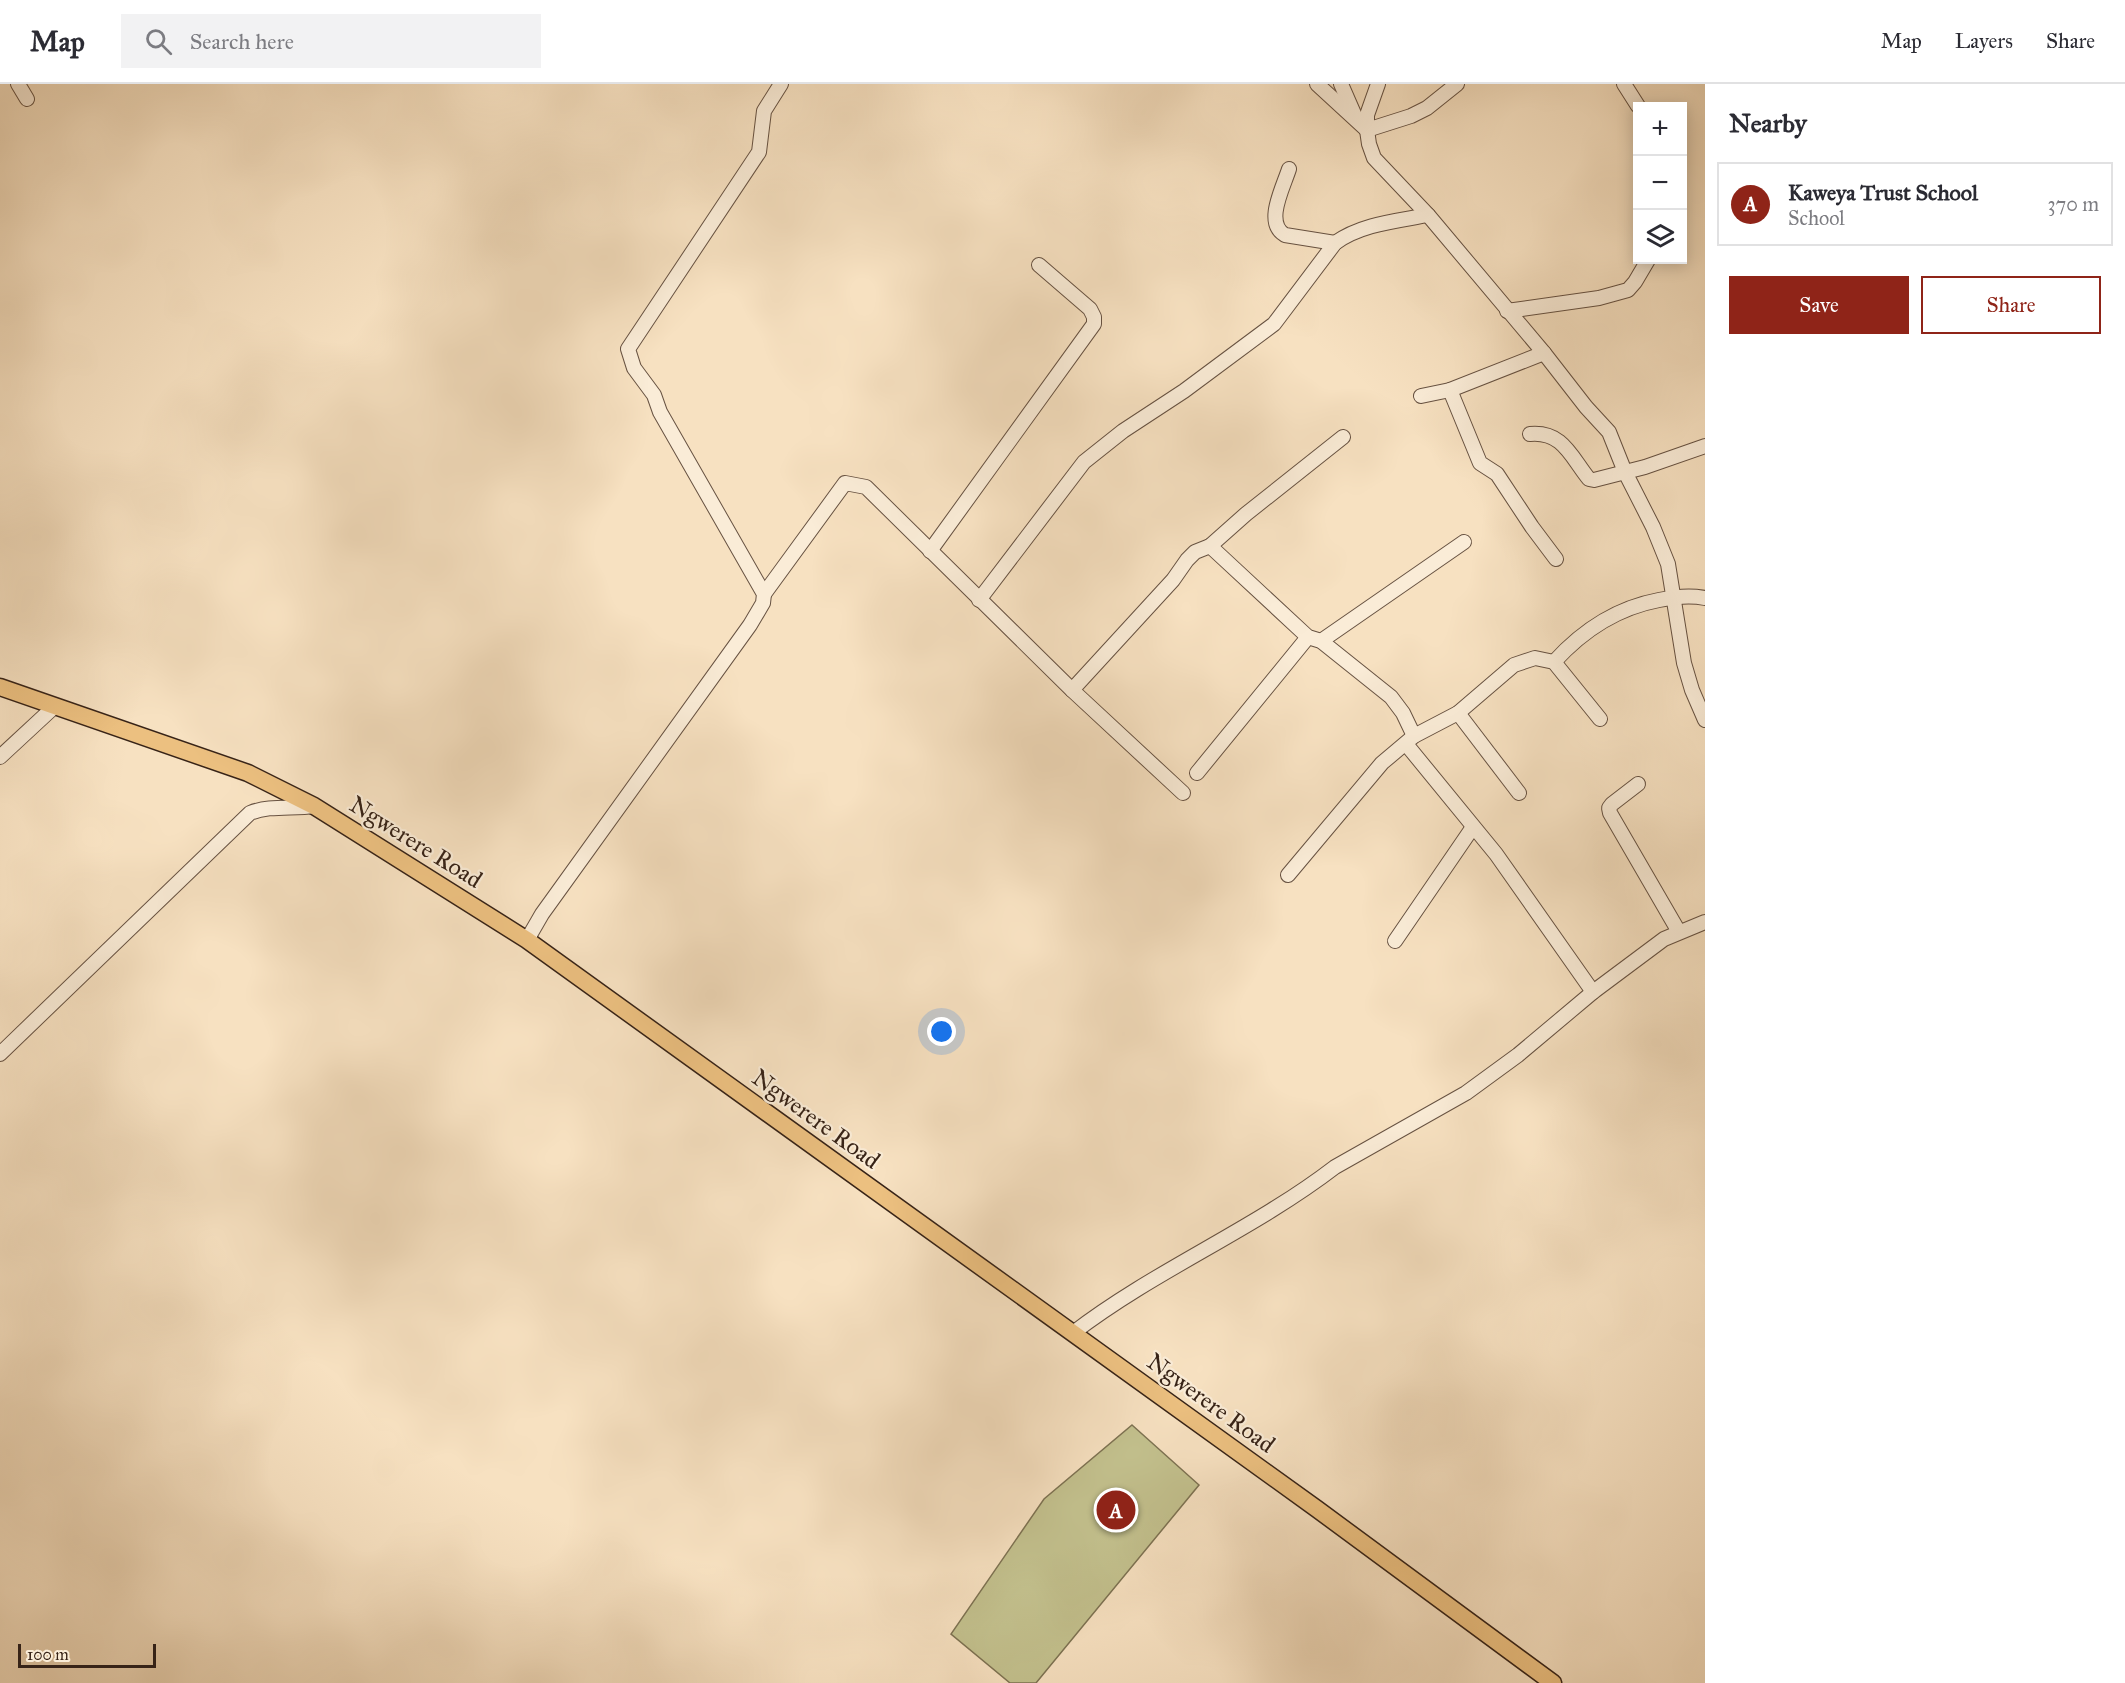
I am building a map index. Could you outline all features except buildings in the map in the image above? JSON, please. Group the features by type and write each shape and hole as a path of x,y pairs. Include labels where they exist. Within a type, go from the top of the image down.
{"main road":[{"name":"Ngwerere Road","path":"0,687 248,773 314,806 527,940 1307,1502 1553,1683"}],"street":[{"path":"18,84 27,99"},
{"path":"764,594 660,412 654,395 634,368 628,349 759,152 764,111 782,84"},
{"path":"1317,84 1363,127"},
{"path":"1341,84 1363,127 1374,158 1428,215 1609,432 1624,472 1653,527 1665,557 1672,581 1672,598 1684,663 1705,720"},
{"path":"1363,127 1378,84"},
{"path":"1363,127 1410,116 1427,108 1457,84"},
{"path":"1624,84 1635,102"},
{"path":"1289,169 1275,213 1275,224 1279,232 1286,236 1335,243"},
{"path":"979,600 1084,462 1274,324 1335,243 1347,234 1360,229 1428,215"},
{"path":"1507,311 1599,298 1628,290 1646,264"},
{"path":"930,550 1094,324 1094,317 1090,309 1039,265"},
{"path":"1421,396 1450,390 1544,353"},
{"path":"1450,390 1480,463 1497,474 1556,559"},
{"path":"1530,434 1544,433 1554,436 1589,479 1598,480 1705,447"},
{"path":"1072,690 1173,580 1194,552 1210,546 1246,514 1343,437"},
{"path":"527,940 565,881 750,625 763,603 764,594 845,483 866,487 1072,690 1183,793"},
{"path":"1197,773 1315,639 1464,542"},
{"path":"1210,546 1315,639 1391,697 1403,713 1410,740 1544,920 1593,992"},
{"path":"1554,662 1577,639 1599,622 1616,613 1641,604 1672,598 1692,596 1705,598"},
{"path":"1288,874 1382,763 1410,740 1458,713 1514,665 1535,658 1554,662 1600,720"},
{"path":"0,757 55,706"},
{"path":"1458,713 1519,793"},
{"path":"1638,784 1612,804 1610,813 1679,932"},
{"path":"0,1054 250,813 260,808 314,806"},
{"path":"1395,941 1473,827"},
{"path":"1073,1333 1181,1263 1295,1195 1335,1167 1466,1093 1518,1055 1593,992 1664,939 1705,922"}],"shaded area":[{"path":"1132,1425 1199,1485 1036,1683 1010,1683 951,1634 1044,1499"}],"place":[{"name":"Kaweya Trust School","path":"1116,1510"}]}
